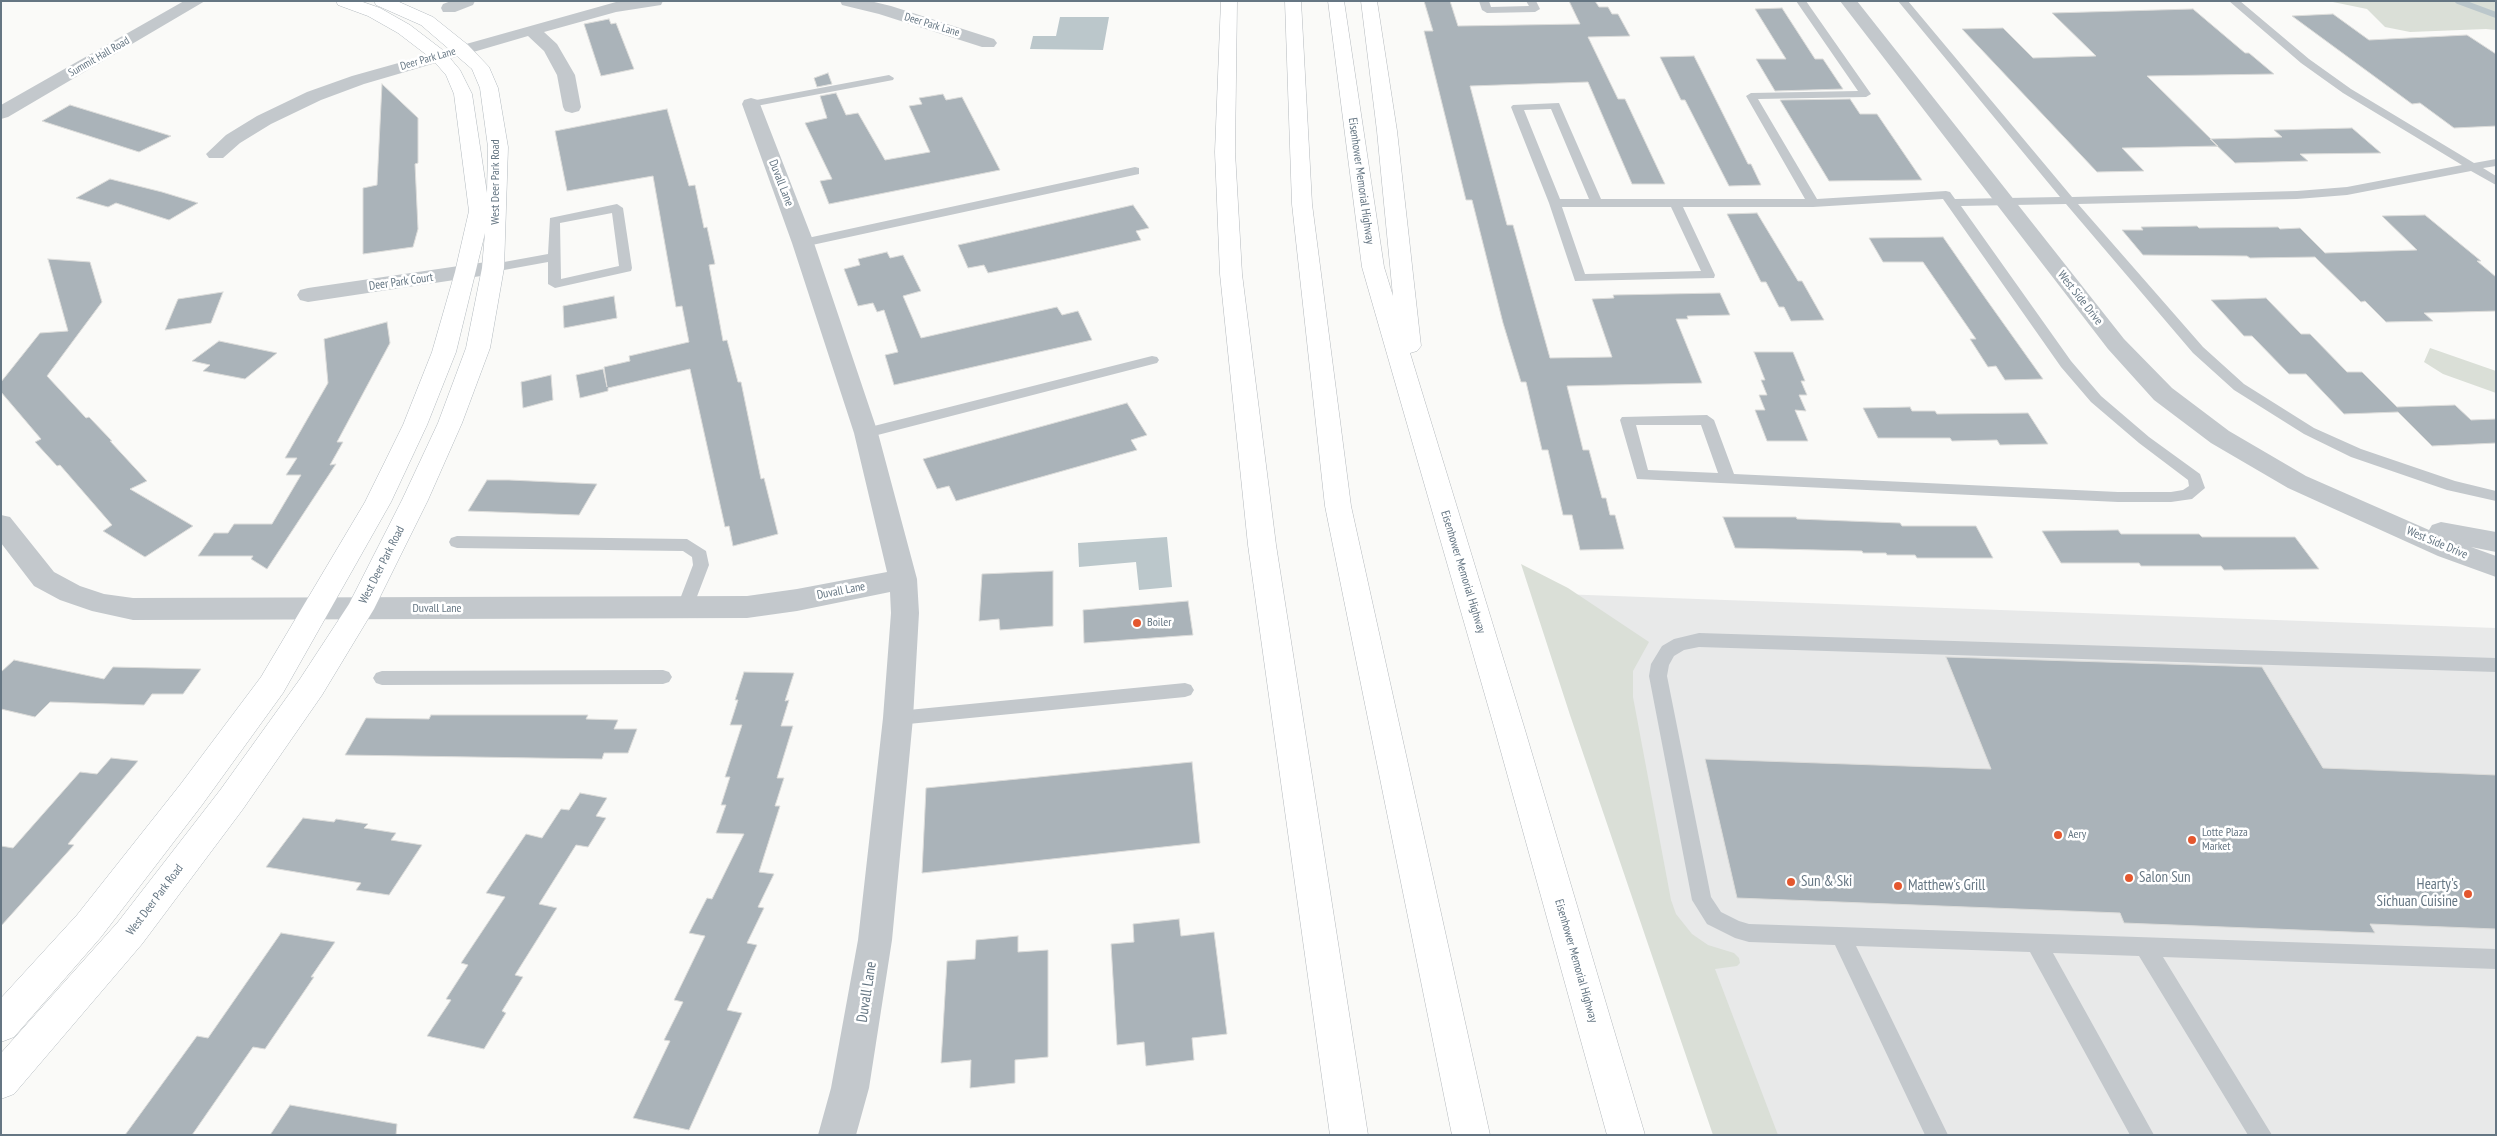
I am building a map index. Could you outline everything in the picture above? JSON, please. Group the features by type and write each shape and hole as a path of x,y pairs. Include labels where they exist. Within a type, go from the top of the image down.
{"main road":[{"name":"West Deer Park Road","path":"1,1081 142,918 232,799 311,687 360,610 415,500 450,423 478,348 493,268 498,147 489,88 480,67 374,12 344,1"},
{"name":"West Deer Park Road","path":"1,1025 89,926 191,795 272,685 378,502 415,425 444,352 466,272 479,211 463,94 454,74 450,52 427,21 382,1"},
{"path":"1229,1 1225,152 1231,274 1262,545 1342,1098 1350,1135"},
{"path":"1293,1 1302,204 1338,506 1472,1135"},
{"name":"Eisenhower Memorial Highway","path":"1336,1 1373,267 1507,721 1626,1135"},
{"path":"1370,1 1387,131 1417,417"}],"street":[{"name":"Summit Hall Road","path":"1,113 198,1"},
{"path":"449,8 467,1"},
{"name":"Deer Park Lane","path":"216,154 233,139 264,120 314,96 358,80 450,52 616,7 655,1"},
{"name":"Deer Park Lane","path":"848,1 885,10 988,43"},
{"path":"885,10 900,1"},
{"name":"West Side Drive","path":"1848,1 2116,344 2163,394 2220,437 2289,477 2378,518 2496,567"},
{"path":"532,30 551,48 566,75 572,108"},
{"name":"Duvall Lane","path":"751,104 803,243 866,433 904,579 905,613 898,718 875,940 850,1088 838,1135"},
{"name":"Deer Park Court","path":"308,295 493,268"},
{"name":"West Side Drive","path":"2378,518 2496,542"},
{"name":"Duvall Lane","path":"1,524 44,580 70,593 102,604 133,609 360,610 747,607 797,600 904,579"}],"lane":[{"path":"1484,1 1488,10 1534,9 1531,1"},
{"path":"1801,1 1866,94 1751,96 1813,203"},
{"path":"1903,1 2071,200 2122,264 2198,350 2239,387 2309,431 2356,453 2452,486 2496,496"},
{"path":"2234,1 2305,61 2341,87 2385,116 2496,181"},
{"path":"751,104 889,78"},
{"path":"1597,203 1555,105 1517,106 1555,203 1580,278 1709,275 1675,203"},
{"path":"1952,203 2297,195 2347,191 2496,162"},
{"path":"803,243 1135,171"},
{"path":"1555,203 1813,203 1946,195 2066,364 2096,399 2144,440 2195,478 2197,488 2187,494 2171,498 2118,497 1642,475 1627,420 1707,420 1728,478"},
{"path":"617,208 626,268 555,284 554,257 554,221 617,208"},
{"path":"493,268 554,257"},
{"path":"866,433 1152,360"},
{"path":"457,542 687,545 700,555 701,565 684,607"},
{"path":"2496,665 1699,640 1680,644 1668,650 1660,664 1658,676 1699,885 1707,910 1723,924 1749,933 2496,959"},
{"path":"382,678 663,677"},
{"path":"898,718 1185,690"},
{"path":"1841,936 1937,1135"},
{"path":"2036,943 2143,1135"},
{"path":"2145,947 2261,1135"}],"shaded area":[{"path":"2328,1 2496,1 2496,30 2410,32 2385,27 2367,9"},
{"path":"1060,17 1109,17 1103,50 1030,49 1033,36 1056,36"},
{"path":"2430,348 2496,371 2496,393 2443,374 2424,362"},
{"path":"1167,537 1172,587 1139,590 1136,562 1079,567 1078,543"},
{"path":"1521,564 1568,588 1649,642 1633,671 1633,697 1671,900 1676,914 1692,934 1708,945 1734,953 1739,958 1740,963 1737,966 1715,969 1778,1135 1713,1135 1570,715"},
{"path":"1560,594 2496,628 2496,1135 1758,1135 1618,779"}],"building":[{"path":"1424,1 1450,1 1458,26 1580,24 1569,1 1595,1 1599,7 1608,7 1612,14 1618,14 1630,36 1588,37 1618,99 1625,99 1665,184 1632,184 1588,82 1470,86 1507,225 1513,225 1550,358 1612,357 1592,299 1614,298 1613,295 1720,293 1730,315 1687,316 1688,319 1676,319 1702,383 1567,386 1583,450 1589,450 1602,498 1606,498 1610,515 1615,515 1624,549 1580,550 1572,515 1563,515 1548,450 1542,450 1526,382 1521,382 1503,323 1472,200 1466,200 1424,31 1433,31"},
{"path":"1782,8 1815,59 1823,59 1843,89 1775,91 1756,59 1786,59 1755,9"},
{"path":"2193,9 2245,53 2249,53 2274,74 2147,76 2218,146 2122,148 2144,171 2097,172 1962,29 2003,28 2033,58 2096,56 2052,13"},
{"path":"2333,14 2369,40 2467,35 2496,54 2496,126 2454,128 2420,103 2412,104 2292,16"},
{"path":"609,19 611,24 616,23 634,69 601,76 584,24"},
{"path":"1694,56 1748,164 1751,164 1761,185 1729,186 1685,100 1681,100 1660,57"},
{"path":"828,73 832,84 817,87 814,78"},
{"path":"382,84 418,118 418,163 415,164 418,229 413,247 363,254 363,188 377,185"},
{"path":"836,93 846,115 858,113 885,160 930,152 909,106 922,104 919,98 943,94 946,100 962,97 1000,170 829,204 820,181 832,179 805,123 827,118 820,96"},
{"path":"1850,99 1860,114 1877,114 1922,180 1829,181 1780,100"},
{"path":"70,105 171,136 139,152 42,121"},
{"path":"667,109 689,186 695,185 704,228 707,227 715,264 709,265 723,341 727,340 738,382 741,382 761,479 764,478 778,534 733,546 729,526 725,527 690,369 608,388 608,391 580,398 576,375 603,369 607,387 604,367 630,361 629,356 689,342 682,306 676,307 653,176 567,191 555,131"},
{"path":"2352,128 2381,153 2300,154 2308,161 2235,163 2210,139 2282,137 2274,130"},
{"path":"110,179 198,203 169,220 116,203 108,207 76,198"},
{"path":"1133,205 1149,228 1136,231 1141,240 988,273 984,265 968,268 958,245"},
{"path":"1757,213 1798,281 1802,281 1824,320 1791,321 1784,307 1779,307 1766,282 1761,282 1727,214"},
{"path":"2425,215 2481,261 2477,261 2496,277 2496,311 2424,313 2433,321 2386,322 2365,301 2361,302 2315,257 2250,258 2247,256 2143,255 2122,230 2143,230 2141,227 2197,226 2199,228 2300,228 2325,253 2417,250 2382,216"},
{"path":"1943,237 2043,379 2005,380 1996,366 1988,367 1970,339 1976,339 1923,262 1883,262 1869,238"},
{"path":"887,252 890,258 903,255 921,291 903,296 921,338 1057,307 1062,315 1078,311 1092,340 894,385 885,355 898,352 884,310 877,312 873,303 858,306 844,269 860,265 858,259"},
{"path":"48,259 90,262 102,302 47,376 86,418 89,417 112,441 110,441 147,481 130,489 193,526 145,557 103,531 112,525 60,465 57,466 35,442 41,439 1,392 1,382 40,333 68,331"},
{"path":"223,292 211,323 165,330 178,299"},
{"path":"614,296 617,318 564,328 563,306"},
{"path":"2266,298 2301,334 2310,334 2347,372 2362,372 2397,407 2455,405 2471,420 2496,419 2496,443 2432,446 2398,412 2344,414 2306,374 2289,374 2252,336 2244,336 2211,300"},
{"path":"387,322 390,343 337,442 343,442 330,465 336,464 267,569 251,559 253,556 198,556 214,533 228,533 234,524 272,524 301,475 286,475 297,458 285,458 328,383 324,339"},
{"path":"219,341 277,353 245,379 203,371 210,365 192,361"},
{"path":"1754,352 1793,352 1805,381 1801,381 1807,395 1799,395 1806,411 1795,410 1808,441 1767,441 1755,410 1765,410 1759,395 1767,395 1761,380 1765,380"},
{"path":"551,375 553,400 523,408 521,382"},
{"path":"1127,403 1147,435 1131,440 1137,450 956,501 949,486 937,489 923,459"},
{"path":"1910,407 1912,411 1935,411 1937,414 2028,413 2048,444 2000,445 1997,440 1952,441 1950,438 1878,438 1863,408"},
{"path":"487,480 597,484 579,515 468,511"},
{"path":"1723,517 1796,517 1797,519 1900,523 1902,526 1976,526 1993,558 1917,558 1915,555 1887,555 1886,553 1863,553 1862,551 1735,548"},
{"path":"2118,530 2121,534 2199,534 2202,537 2295,537 2319,569 2224,570 2221,566 2061,563 2042,531"},
{"path":"1053,571 1053,626 1000,630 999,619 979,621 982,574"},
{"name":"Boiler","path":"1188,601 1193,635 1084,643 1083,610"},
{"path":"1946,657 2262,667 2323,768 2496,775 2496,929 2370,924 2375,933 2124,923 2120,913 1737,898 1705,759 1991,769"},
{"path":"14,660 104,679 113,667 201,669 183,694 152,694 144,705 50,702 35,717 1,709 1,672"},
{"path":"744,672 794,673 785,701 789,700 781,726 793,726 777,778 784,778 775,806 780,806 759,872 774,874 758,907 764,908 747,943 757,945 727,1010 742,1013 689,1130 633,1118 670,1041 664,1040 683,1002 674,1000 705,936 689,933 707,898 712,899 744,834 716,833 726,805 721,805 730,777 725,777 742,725 730,725 738,700 735,700"},
{"path":"431,715 588,715 586,719 618,720 614,729 637,729 628,753 604,753 602,759 345,755 366,718 429,719"},
{"path":"111,758 138,761 68,844 74,845 1,926 1,846 13,848 80,772 97,774"},
{"path":"1192,762 1200,843 922,873 926,788"},
{"path":"580,793 607,798 596,816 606,818 588,847 576,845 539,904 557,908 515,975 523,977 502,1011 506,1013 484,1049 427,1036 451,1000 446,999 468,965 461,963 505,897 486,893 526,834 542,838 561,809 569,810"},
{"path":"303,818 334,822 336,819 368,824 364,828 396,833 391,840 422,845 389,895 356,890 361,883 266,867"},
{"path":"1179,919 1181,936 1214,932 1227,1034 1192,1038 1194,1060 1146,1066 1144,1042 1117,1045 1111,944 1134,942 1133,924"},
{"path":"281,933 335,942 311,977 314,977 265,1049 253,1047 192,1135 125,1135 197,1036 208,1038"},
{"path":"1018,936 1018,952 1048,950 1048,1057 1015,1060 1015,1083 970,1088 971,1060 941,1063 947,961 975,959 976,940"},
{"path":"290,1105 397,1124 396,1135 270,1135"}],"waterway":[{"path":"2458,1 2496,15"}],"place":[{"name":"Boiler","path":"1137,623"},
{"name":"Aery","path":"2058,835"},
{"name":"Lotte Plaza Market","path":"2192,840"},
{"name":"Salon Sun","path":"2129,878"},
{"name":"Sun & Ski","path":"1791,882"},
{"name":"Matthew's Grill","path":"1898,886"},
{"name":"Hearty's Sichuan Cuisine","path":"2468,894"}]}
